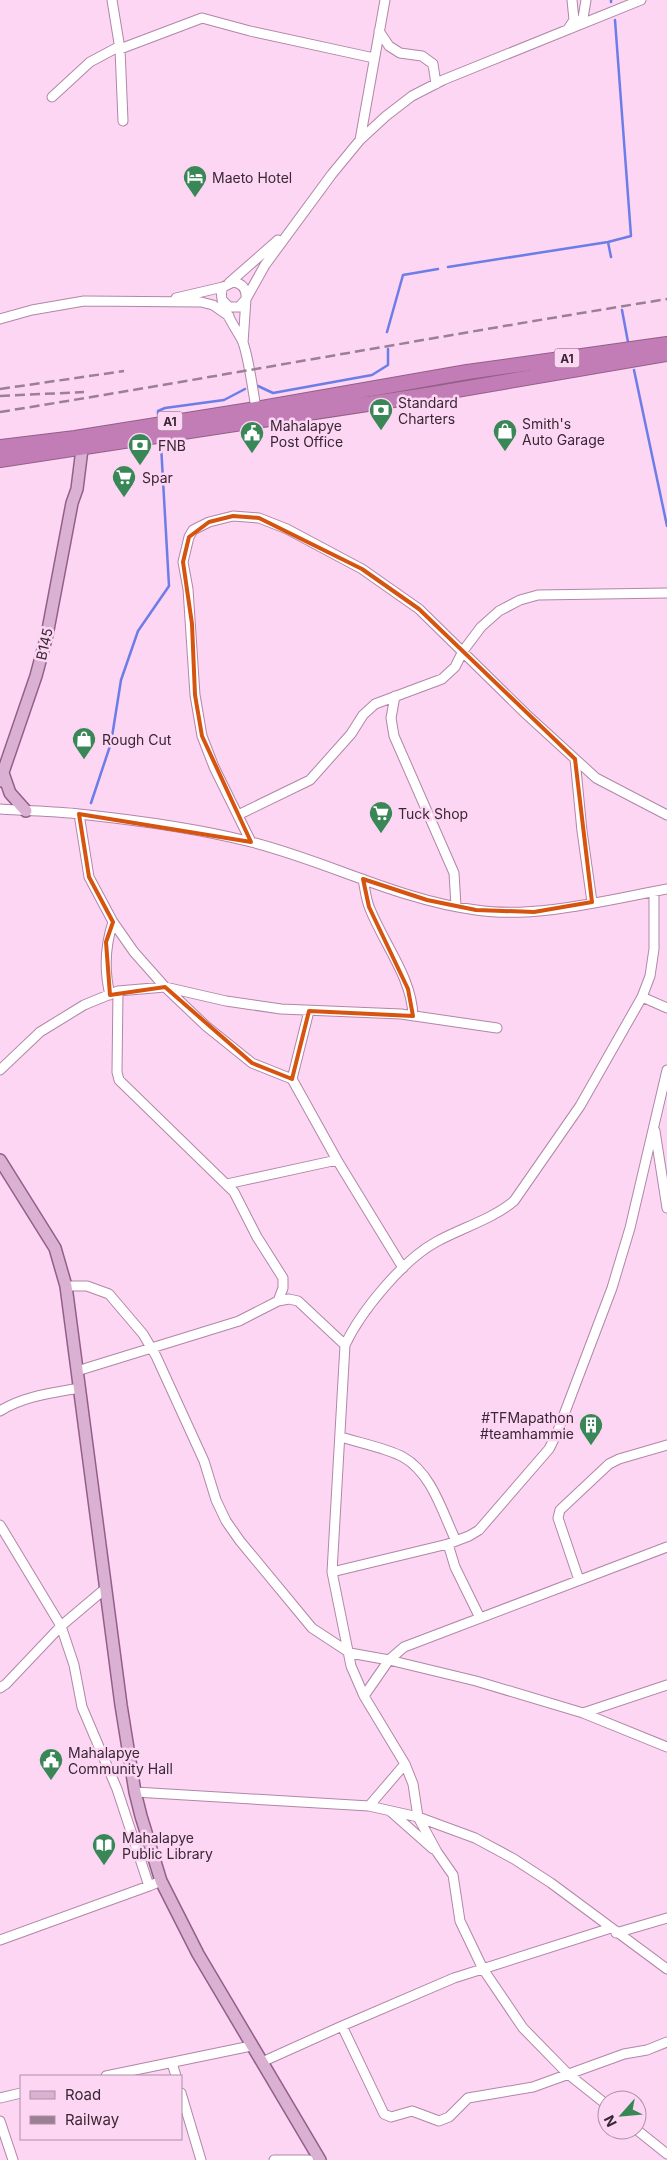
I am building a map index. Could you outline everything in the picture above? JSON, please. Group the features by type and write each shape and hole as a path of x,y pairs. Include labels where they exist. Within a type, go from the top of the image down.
{"highway":[{"name":"A1","path":"258,415 467,372 667,344"},
{"name":"A1","path":"0,460 79,442 667,354"},
{"name":"A1","path":"0,447 79,442"}],"main road":[{"name":"B145","path":"1,777 36,676 47,635 72,503 79,442"},
{"path":"1,777 10,793 26,811"},
{"path":"0,1160 55,1248 66,1286 121,1705 135,1792 160,1881 198,1954 320,2160"}],"street":[{"path":"112,0 120,48 123,121"},
{"path":"360,140 385,0"},
{"path":"572,0 574,20 572,28"},
{"path":"572,28 584,18 586,0"},
{"path":"222,300 229,307 236,308 242,304 265,265 304,210 360,140 386,116 412,96 436,84 641,0"},
{"path":"52,98 90,62 105,52 202,18 258,33 374,58"},
{"path":"379,32 389,46 400,53 422,56 433,64 436,84"},
{"path":"258,415 243,343 229,316 221,293 226,285 265,253 304,210"},
{"path":"149,301 184,297 226,285 240,284 246,291 243,343"},
{"path":"0,320 32,310 84,301 201,302 213,305 229,316"},
{"path":"251,842 207,750 195,695 192,624 183,562 188,537 193,530 209,522 233,516 260,518 286,529 362,569 419,609 576,759 605,784 667,815"},
{"path":"238,815 310,780 351,734 363,715 375,704 442,679 454,667 481,627 499,611 520,600 538,594 667,593"},
{"path":"395,696 391,718 394,736 454,873 456,906"},
{"path":"576,759 582,831 592,902"},
{"path":"0,809 79,814 197,831 251,842 427,900 476,910 534,912 667,889"},
{"path":"79,814 90,877 113,922 134,952 206,1026 244,1057 252,1063 292,1079 337,1160 403,1268"},
{"path":"363,879 369,907 408,989 413,1004 413,1016"},
{"path":"597,2097 568,2074 522,2028 483,1969 460,1922 453,1875 437,1852 418,1817 413,1784 405,1764 364,1696 351,1666 350,1653 334,1590 332,1572 345,1345 358,1322 403,1268 435,1243 503,1210 514,1201 580,1106 642,997 650,976 654,949 654,892"},
{"path":"113,922 106,942 106,981 114,993 117,1072 119,1080 227,1184 241,1203 257,1237 283,1278 283,1288 278,1300"},
{"path":"0,1070 40,1032 84,1005 114,993 165,986 226,1001 309,1012 413,1016 497,1028"},
{"path":"642,997 667,1008"},
{"path":"292,1079 309,1012"},
{"path":"332,1572 452,1543 480,1530 549,1449 557,1433 612,1288 630,1228 667,1070"},
{"path":"654,1126 667,1208"},
{"path":"227,1184 337,1160"},
{"path":"66,1286 87,1286 109,1294 143,1334 204,1461 216,1500 226,1522 312,1628 350,1653 389,1660 476,1682 583,1712 667,1747"},
{"path":"78,1371 239,1320 278,1300 289,1299 298,1301 345,1345"},
{"path":"0,1411 29,1398 79,1388"},
{"path":"341,1437 403,1457 428,1482 452,1543 458,1573 480,1618"},
{"path":"579,1580 558,1518 560,1510 609,1464 619,1459 667,1445"},
{"path":"0,1525 61,1626 74,1664 82,1707 117,1789 149,1886"},
{"path":"364,1696 389,1660 404,1647 667,1547"},
{"path":"0,1694 3,1686 61,1626 106,1588"},
{"path":"583,1712 667,1685"},
{"path":"370,1806 405,1764"},
{"path":"135,1792 370,1806 418,1817 475,1838 514,1858 667,1969"},
{"path":"388,1810 437,1852"},
{"path":"0,1940 160,1881"},
{"path":"262,2062 445,1982 614,1930 667,1918"},
{"path":"342,2026 384,2114 387,2116 412,2112 439,2121 449,2117 468,2098 534,2087 624,2054 647,2050 667,2042"},
{"path":"111,2075 251,2046"},
{"path":"172,2063 176,2075"},
{"path":"0,2098 20,2093"},
{"path":"182,2096 201,2160"},
{"path":"0,2121 13,2160"},
{"path":"647,2138 667,2154"},
{"path":"274,2160 309,2160"}],"highlighted area":[{"path":"233,516 259,518 362,569 419,609 575,759 592,902 534,912 476,910 427,900 363,879 369,907 408,989 413,1016 309,1011 292,1079 252,1063 165,987 110,995 106,942 113,922 89,877 79,814 251,842 202,736 195,695 192,624 183,562 189,537 209,522"}],"waterway":[{"path":"448,267 608,242 631,236 615,20"},
{"path":"608,242 611,257"},
{"path":"387,332 403,275 438,269"},
{"path":"622,310 628,342"},
{"path":"258,386 273,393 372,375 388,365 388,349"},
{"path":"634,370 667,526"},
{"path":"158,415 158,411 165,408 224,400 245,389"},
{"path":"91,803 111,743 121,680 138,631 169,586 161,445"}],"railway":[{"path":"0,412 667,299"},
{"path":"0,389 124,371"},
{"path":"0,396 84,392"}],"place":[{"name":"Maeto Hotel","path":"195,198"},
{"name":"Standard Charters","path":"381,431"},
{"name":"Smith's Auto Garage","path":"505,452"},
{"name":"Mahalapye Post Office","path":"252,454"},
{"name":"FNB","path":"140,466"},
{"name":"Spar","path":"124,498"},
{"name":"Rough Cut","path":"84,760"},
{"name":"Tuck Shop","path":"381,834"},
{"name":"#TFMapathon #teamhammie","path":"591,1446"},
{"name":"Mahalapye Community Hall","path":"51,1781"},
{"name":"Mahalapye Public Library","path":"104,1866"}]}
